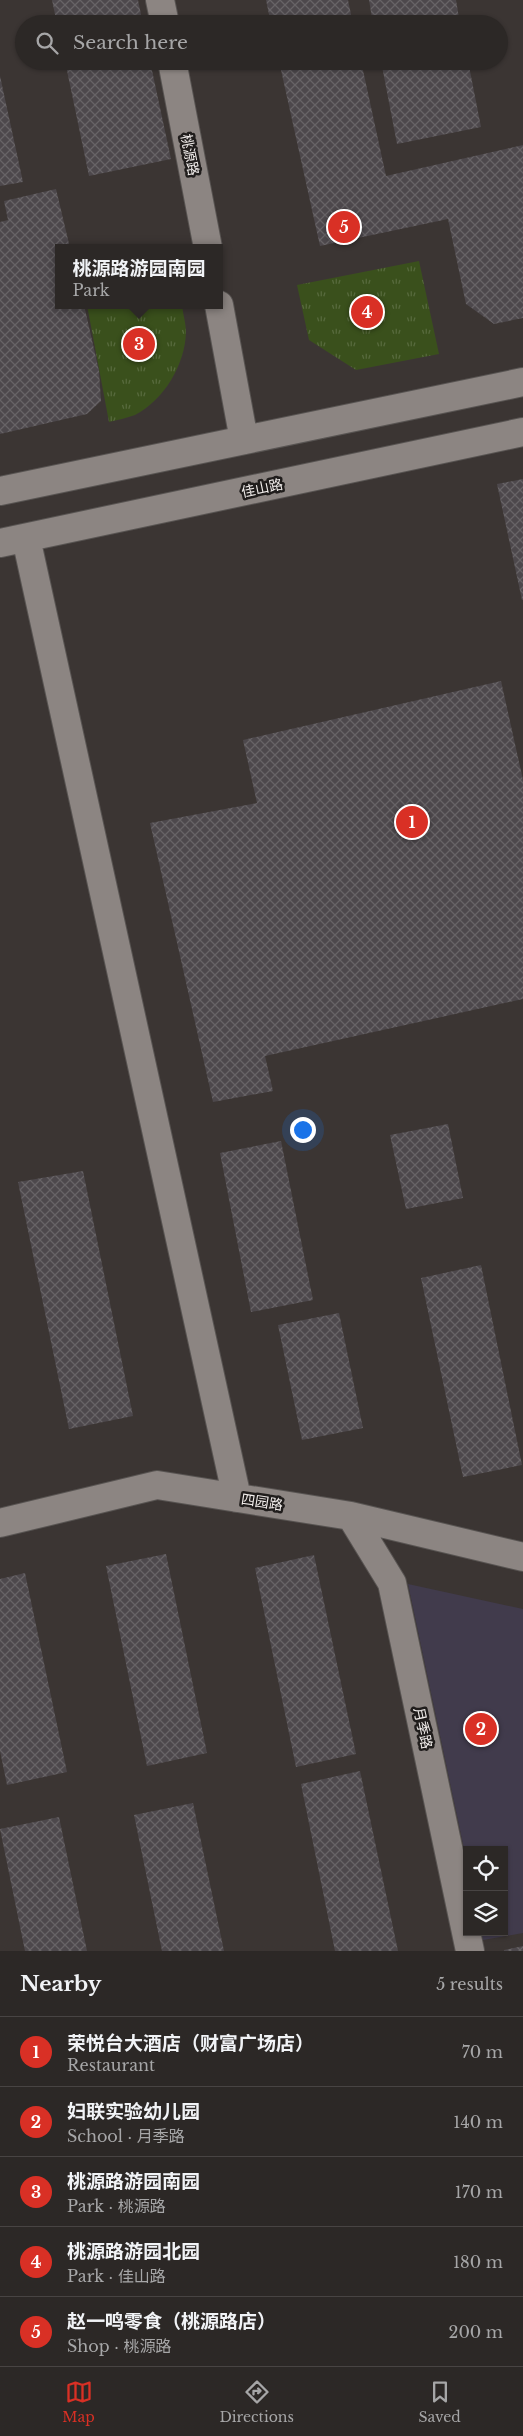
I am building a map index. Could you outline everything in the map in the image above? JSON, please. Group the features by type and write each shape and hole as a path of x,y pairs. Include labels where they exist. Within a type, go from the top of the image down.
{"street":[{"path":"160,0 163,15"},
{"name":"桃源路","path":"174,70 207,244"},
{"path":"219,309 244,440"},
{"path":"0,491 523,382"},
{"name":"佳山路","path":"0,543 523,432"},
{"path":"26,538 237,1498"},
{"name":"四园路","path":"0,1522 157,1484 350,1516 523,1557"},
{"name":"月季路","path":"350,1516 392,1583 470,1951"}],"shaded area":[{"path":"408,1584 523,1609 523,1933 508,1936 508,1846 463,1846"},
{"path":"482,1936 506,1936 483,1940"}],"green space":[{"path":"419,261 439,354 356,370 309,340 297,285"},
{"path":"88,309 183,309 186,326 185,344 177,369 164,391 135,415 109,422"}],"building":[{"path":"52,0 138,0 141,15 55,15"},
{"path":"266,0 348,0 351,15 269,15"},
{"path":"369,0 456,0 458,15 372,15"},
{"path":"67,70 152,70 171,159 89,176"},
{"path":"281,70 363,70 386,176 523,145 523,318 494,324 466,304 448,219 320,246"},
{"path":"383,70 470,70 481,127 397,144"},
{"path":"0,76 23,182 0,186"},
{"path":"56,189 69,244 55,244 55,309 85,309 99,371 101,401 87,414 0,434 0,222 8,220 4,201"},
{"path":"523,479 523,600 522,600 497,484"},
{"path":"501,681 523,780 523,999 265,1056 273,1091 213,1102 150,823 257,803 243,740"},
{"path":"448,1124 463,1198 406,1209 390,1135"},
{"path":"281,1141 313,1300 251,1312 220,1153"},
{"path":"83,1171 133,1416 69,1429 18,1182"},
{"path":"481,1265 522,1465 463,1477 421,1278"},
{"path":"339,1313 363,1428 302,1440 278,1325"},
{"path":"166,1554 207,1753 147,1766 106,1566"},
{"path":"314,1555 356,1754 296,1767 255,1568"},
{"path":"25,1573 67,1772 7,1785 0,1751 0,1579"},
{"path":"360,1771 398,1951 335,1951 301,1784"},
{"path":"193,1803 224,1951 162,1951 134,1815"},
{"path":"59,1817 87,1951 25,1951 0,1829"},
{"path":"523,1946 523,1951 504,1951 504,1950"}],"place":[{"name":"赵一鸣零食（桃源路店）","path":"344,227"},
{"name":"桃源路游园北园","path":"367,312"},
{"name":"桃源路游园南园","path":"139,344"},
{"name":"荣悦台大酒店（财富广场店）","path":"412,822"},
{"name":"妇联实验幼儿园","path":"481,1729"}]}
